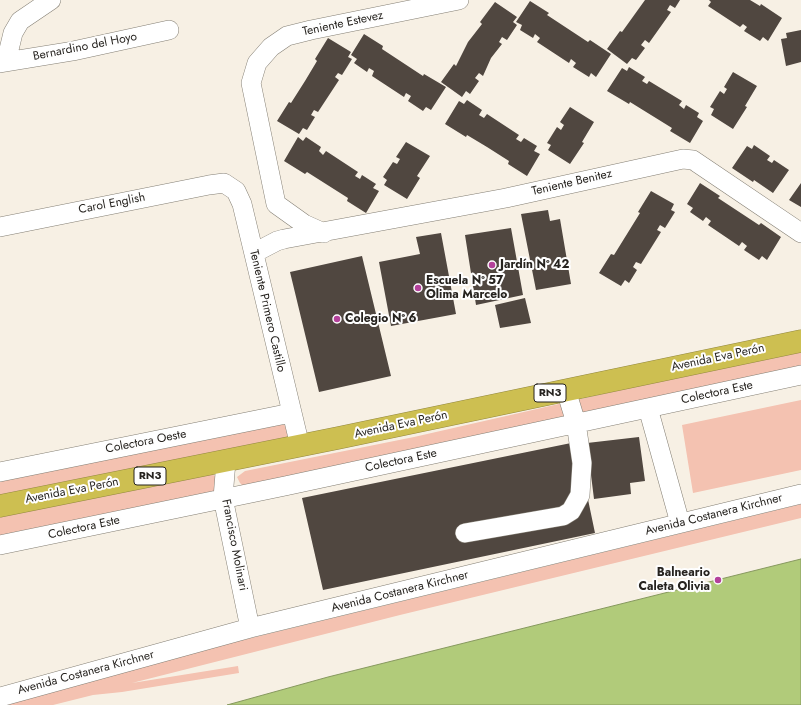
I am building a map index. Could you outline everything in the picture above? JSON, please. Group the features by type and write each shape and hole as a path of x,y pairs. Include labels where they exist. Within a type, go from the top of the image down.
{"highway":[{"name":"Avenida Eva Perón","path":"0,506 300,446 801,341"}],"street":[{"name":"Teniente Estevez","path":"276,204 251,83 257,63 271,47 287,36 311,30 459,0"},
{"path":"3,62 13,33 20,21 46,2"},
{"name":"Bernardino del Hoyo","path":"3,62 73,51 169,30"},
{"name":"Teniente Benitez","path":"254,253 277,241 506,198 683,158 693,160 801,233"},
{"name":"Carol English","path":"0,227 201,186 224,184"},
{"name":"Teniente Primero Castillo","path":"224,184 236,191 242,204 300,446"},
{"path":"276,204 304,224 324,233"},
{"path":"276,204 282,226 277,241"},
{"name":"Colectora Este","path":"0,545 285,486 801,375"},
{"path":"465,532 563,516 571,511 580,495 582,463 576,424 566,390"},
{"path":"648,408 680,523"},
{"name":"Colectora Oeste","path":"0,472 291,413"},
{"name":"Francisco Molinari","path":"226,460 223,498 250,628"},
{"name":"Avenida Costanera Kirchner","path":"0,696 250,628 801,494"}],"shaded area":[{"path":"801,352 801,368 245,488 237,477 245,471 414,437 642,385"},
{"path":"801,400 801,470 693,493 682,425"},
{"path":"281,423 287,427 289,433 286,439 0,496 0,480"},
{"path":"210,474 216,476 220,480 213,493 0,537 0,517"},
{"path":"801,504 801,518 400,615 132,683 238,666 239,673 122,692 93,695 53,705 0,705 132,668 251,638"},
{"name":"Balneario Caleta Olivia","path":"801,559 801,705 227,705 328,677"}],"building":[{"path":"645,0 680,0 675,8 670,5 667,10 671,12 649,43 645,40 641,45 645,48 636,60 632,58 627,64 607,49 620,31 622,32"},
{"path":"709,0 750,0 760,6 761,4 782,18 768,41 763,37 760,41 744,31 747,27 743,24 740,27 708,6 711,2"},
{"path":"530,1 549,13 547,15 588,42 590,40 611,54 596,77 591,73 589,77 573,67 576,63 571,59 569,63 537,42 540,38 535,34 533,38 520,30 522,25 516,22"},
{"path":"495,2 517,17 513,22 517,25 507,40 502,37 499,42 502,44 491,58 483,76 479,73 475,78 479,81 470,94 466,91 462,97 441,82 454,64 456,66 468,42 482,24 480,22"},
{"path":"801,30 801,62 786,66 781,39 787,38 786,33"},
{"path":"364,34 383,46 382,49 423,76 424,74 446,87 431,110 426,107 423,111 408,101 411,96 406,93 404,97 372,76 374,71 369,68 367,72 354,63 357,59 351,55"},
{"path":"328,38 351,52 348,57 352,59 342,75 338,73 335,77 339,80 318,112 314,110 311,115 315,117 307,130 303,128 299,134 277,121 305,81 317,61 315,59"},
{"path":"629,67 645,77 642,81 647,84 649,81 682,101 679,105 684,109 686,105 699,113 697,117 703,121 690,143 670,131 672,128 630,102 629,104 607,91 622,68 627,71"},
{"path":"733,72 757,86 745,106 747,107 733,129 711,115 714,109 710,107 720,91 724,94 727,89 724,87"},
{"path":"467,100 482,110 479,115 484,118 487,114 519,135 516,139 521,142 524,138 537,146 534,151 540,154 527,176 508,164 509,161 487,147 467,135 466,137 445,124 459,101 464,104"},
{"path":"570,107 594,122 582,142 584,143 570,164 548,150 551,145 547,143 557,127 561,130 564,125 560,122"},
{"path":"298,137 303,141 306,137 321,147 319,151 323,155 326,151 358,172 355,176 360,179 362,175 376,184 373,188 379,191 366,213 347,201 348,198 307,172 305,174 284,161"},
{"path":"406,142 430,156 417,176 420,178 407,199 384,185 387,180 383,177 393,162 397,164 400,159 396,157"},
{"path":"754,145 770,156 767,160 772,163 774,160 789,170 773,193 754,180 753,182 732,168 747,146 752,149"},
{"path":"700,183 720,196 718,198 759,225 761,223 781,237 767,260 762,256 759,260 744,250 747,246 742,242 739,246 708,225 711,221 706,217 703,221 690,212 693,208 687,204"},
{"path":"801,183 801,207 789,200"},
{"path":"651,191 674,204 671,210 675,212 665,228 660,225 657,230 661,232 641,264 636,262 633,267 637,270 629,283 625,280 621,286 599,273 611,254 614,255 640,213 638,212"},
{"path":"548,210 550,221 560,219 571,284 536,290 521,214"},
{"path":"511,228 523,295 476,305 465,235"},
{"name":"Escuela Nº 57 Olima Marcelo","path":"441,233 456,314 391,326 379,262 420,254 416,237"},
{"path":"362,256 391,376 319,392 290,272"},
{"path":"525,298 531,323 500,328 495,305"},
{"path":"639,437 645,481 630,483 631,494 594,499 587,443"},
{"path":"576,442 595,533 323,590 302,498"}],"place":[{"name":"Jardín Nº 42","path":"492,265"},
{"name":"Escuela Nº 57 Olima Marcelo","path":"418,288"},
{"name":"Colegio Nº 6","path":"337,319"},
{"name":"Balneario Caleta Olivia","path":"718,580"}]}
